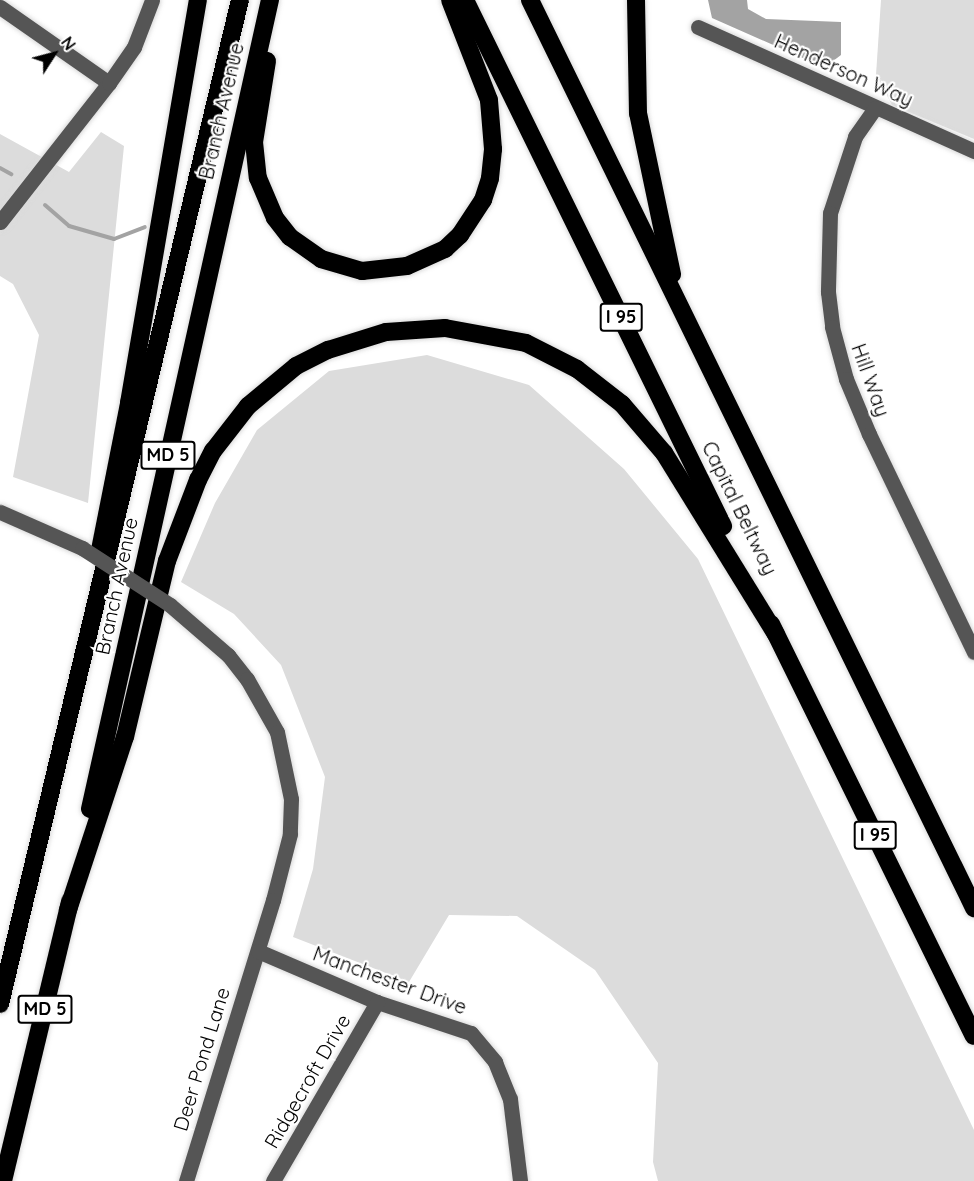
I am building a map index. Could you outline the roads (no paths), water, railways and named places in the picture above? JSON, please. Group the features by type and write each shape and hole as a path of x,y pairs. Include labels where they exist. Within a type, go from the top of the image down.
{"highway":[{"path":"73,700 198,0"},
{"name":"Branch Avenue","path":"0,1004 240,0"},
{"name":"Branch Avenue","path":"3,1181 68,910 270,0"},
{"path":"277,0 254,142 265,199 290,237 305,250 321,259 362,271 407,266 445,249 460,235 483,200 493,148 489,100 450,0"},
{"name":"Capital Beltway","path":"465,0 974,1036"},
{"name":"Capital Beltway","path":"530,0 974,909"},
{"path":"636,0 638,113 675,294"},
{"path":"68,910 125,737 167,561 198,480 213,451 248,406 296,366 328,350 386,332 454,328 526,344 577,369 622,404 664,453 776,634"},
{"path":"9,1181 22,1107"}],"street":[{"path":"0,222 109,83 134,47 152,0"},
{"path":"0,7 109,83"},
{"name":"Henderson Way","path":"698,27 974,151"},
{"name":"Hill Way","path":"875,108 855,137 830,213 828,292 832,327 846,380 868,434 974,652"},
{"path":"0,512 82,548 170,606 228,655 247,679 277,732 285,761 291,799 290,834 258,951"},
{"name":"Manchester Drive","path":"258,951 377,1002 461,1027 488,1049 510,1100 520,1181"},
{"name":"Deer Pond Lane","path":"186,1181 258,951"},
{"name":"Ridgecroft Drive","path":"273,1181 377,1002"}],"waterway":[{"path":"0,168 11,174"},
{"path":"45,205 69,226 114,239 145,227"}]}
